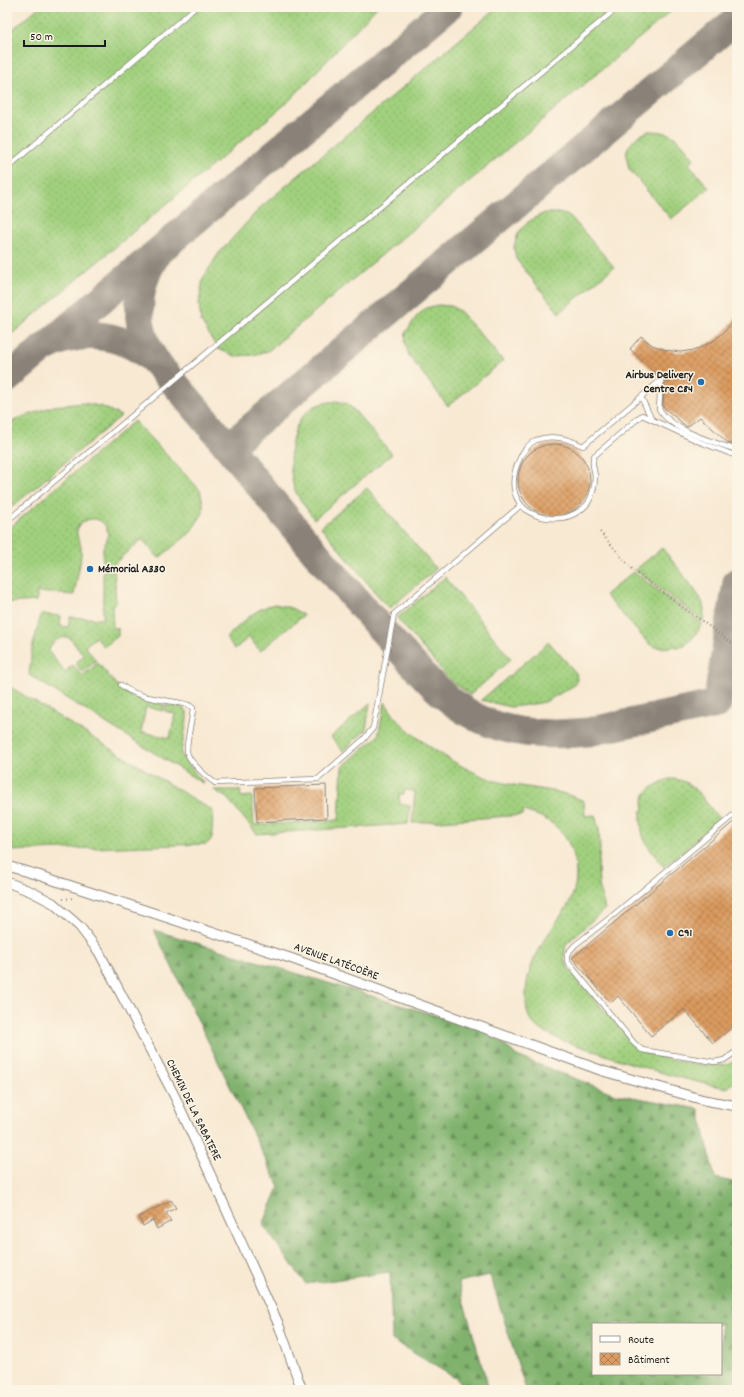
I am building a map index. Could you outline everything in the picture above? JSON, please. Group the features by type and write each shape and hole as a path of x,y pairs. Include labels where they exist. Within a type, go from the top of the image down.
{"street":[{"name":"AVENUE LATÉCOÈRE","path":"7,866 45,877 290,958 603,1071 704,1100 737,1106"},
{"name":"CHEMIN DE LA SABATERE","path":"7,882 32,892 53,903 80,927 99,952 175,1097 278,1323 302,1390"}],"lane":[{"path":"7,168 196,7"},
{"path":"7,520 618,7"},
{"path":"737,450 697,435 672,423 659,409 661,380 583,446 564,438 555,437 536,440 527,447 517,464 513,478 514,487 520,506 542,518 563,518 583,509 588,502 594,486 595,477 592,462 594,456 642,415 700,442 737,456"},
{"path":"641,397 651,418"},
{"path":"121,684 129,691 190,705 193,708 187,755 207,777 215,783 318,779 364,739 372,728 394,614 520,506"},
{"path":"737,812 611,917 575,945 567,954 568,960 577,972 634,1043 642,1050 715,1062 724,1060 737,1051"}],"path":[{"path":"600,532 634,571 737,647"}],"green space":[{"path":"39,7 377,7 289,101 7,338 7,34"},
{"path":"498,7 676,7 268,351 253,355 235,356 218,349 201,322 199,304 203,278 219,253 261,207"},
{"path":"648,131 657,131 676,138 694,159 689,164 709,188 671,219 629,169 626,156 628,147 637,137"},
{"path":"545,213 558,213 570,216 614,267 559,313 516,259 514,247 518,233 528,222"},
{"path":"438,305 451,306 461,312 503,361 448,406 409,356 405,342 406,332 417,316 426,308"},
{"path":"337,401 347,404 354,410 392,454 314,519 295,492 290,454 292,442 299,421 306,412 315,406"},
{"path":"84,403 103,407 121,416 7,511 7,425 19,418 54,406"},
{"path":"134,421 200,490 203,503 203,513 190,533 159,558 142,539 114,564 116,604 112,605 113,628 118,628 118,636 104,647 96,637 85,646 96,661 82,672 75,663 84,656 69,637 62,638 53,643 49,652 65,672 73,665 82,676 98,663 120,689 132,697 164,705 163,711 146,707 141,732 170,738 175,714 165,711 166,705 182,707 187,711 187,722 181,755 204,784 29,675 32,649 41,614 61,616 60,626 68,627 70,617 103,619 103,547 107,541 108,534 104,524 99,520 88,520 82,523 77,530 77,536 81,545 81,553 74,595 37,592 37,601 7,603 7,530"},
{"path":"367,488 436,569 389,609 321,527"},
{"path":"662,548 687,579 702,601 704,609 703,621 635,570"},
{"path":"633,572 702,623 690,641 678,648 676,646 665,648 652,646 605,595"},
{"path":"445,577 511,659 470,695 450,680 397,618"},
{"path":"275,604 291,608 304,615 260,651 249,637 235,649 226,638 254,613 267,606"},
{"path":"549,642 576,673 577,680 573,686 545,702 528,705 510,707 481,700"},
{"path":"7,685 213,811 212,837 210,841 206,844 7,851"},
{"path":"385,702 394,716 419,739 447,758 477,774 504,783 565,794 584,801 585,816 595,815 599,829 599,885 605,909 566,944 564,959 569,969 638,1050 668,1059 702,1065 724,1065 737,1060 737,1080 727,1088 658,1072 560,1040 536,1027 532,1022 526,1004 526,995 532,965 540,947 569,904 576,878 576,866 568,843 562,833 553,824 543,818 523,811 523,815 412,823 415,791 404,790 404,794 399,794 400,804 410,806 408,824 257,834 227,798 214,790 240,790 241,797 252,796 254,825 339,820 342,767 378,736"},
{"path":"370,703 366,730 343,751 331,737"},
{"path":"669,779 679,780 691,786 702,797 720,820 664,867 645,842 642,829 641,811 644,811 644,796 649,789"},
{"path":"154,930 490,1032 517,1056 615,1094 699,1109 715,1178 737,1183 737,1390 526,1390 490,1275 458,1282 489,1390 463,1390 457,1379 392,1340 390,1272 306,1284 263,1225 279,1187"}],"building":[{"name":"Airbus Delivery Centre C84","path":"737,316 737,446 728,443 700,417 687,427 663,407 664,385 666,384 664,378 662,376 659,377 630,349 641,336 652,345 666,350 680,352 695,350 715,340 726,330"},
{"path":"554,444 574,450 584,460 590,480 584,500 574,510 554,516 534,510 524,500 518,480 524,460 534,450"},
{"path":"326,785 327,818 257,822 255,788"},
{"name":"C91","path":"737,819 737,1023 713,1043 684,1009 651,1036 618,996 611,1003 572,958"},
{"path":"171,1200 176,1208 166,1213 171,1221 157,1229 153,1220 143,1226 139,1217"}],"taxiway":[{"path":"7,379 448,7"},
{"path":"228,447 737,19"},
{"path":"155,257 143,283 140,297 140,311 144,338 149,351 157,363"},
{"path":"42,349 56,342 70,338 98,336 112,338 126,343 139,349 151,358 191,402 281,512 362,607 436,688 465,711 503,728 545,734 588,732 717,704 737,582"}],"place":[{"name":"Airbus Delivery Centre C84","path":"701,382"},
{"name":"Mémorial A330","path":"90,569"},
{"name":"C91","path":"670,933"}]}
